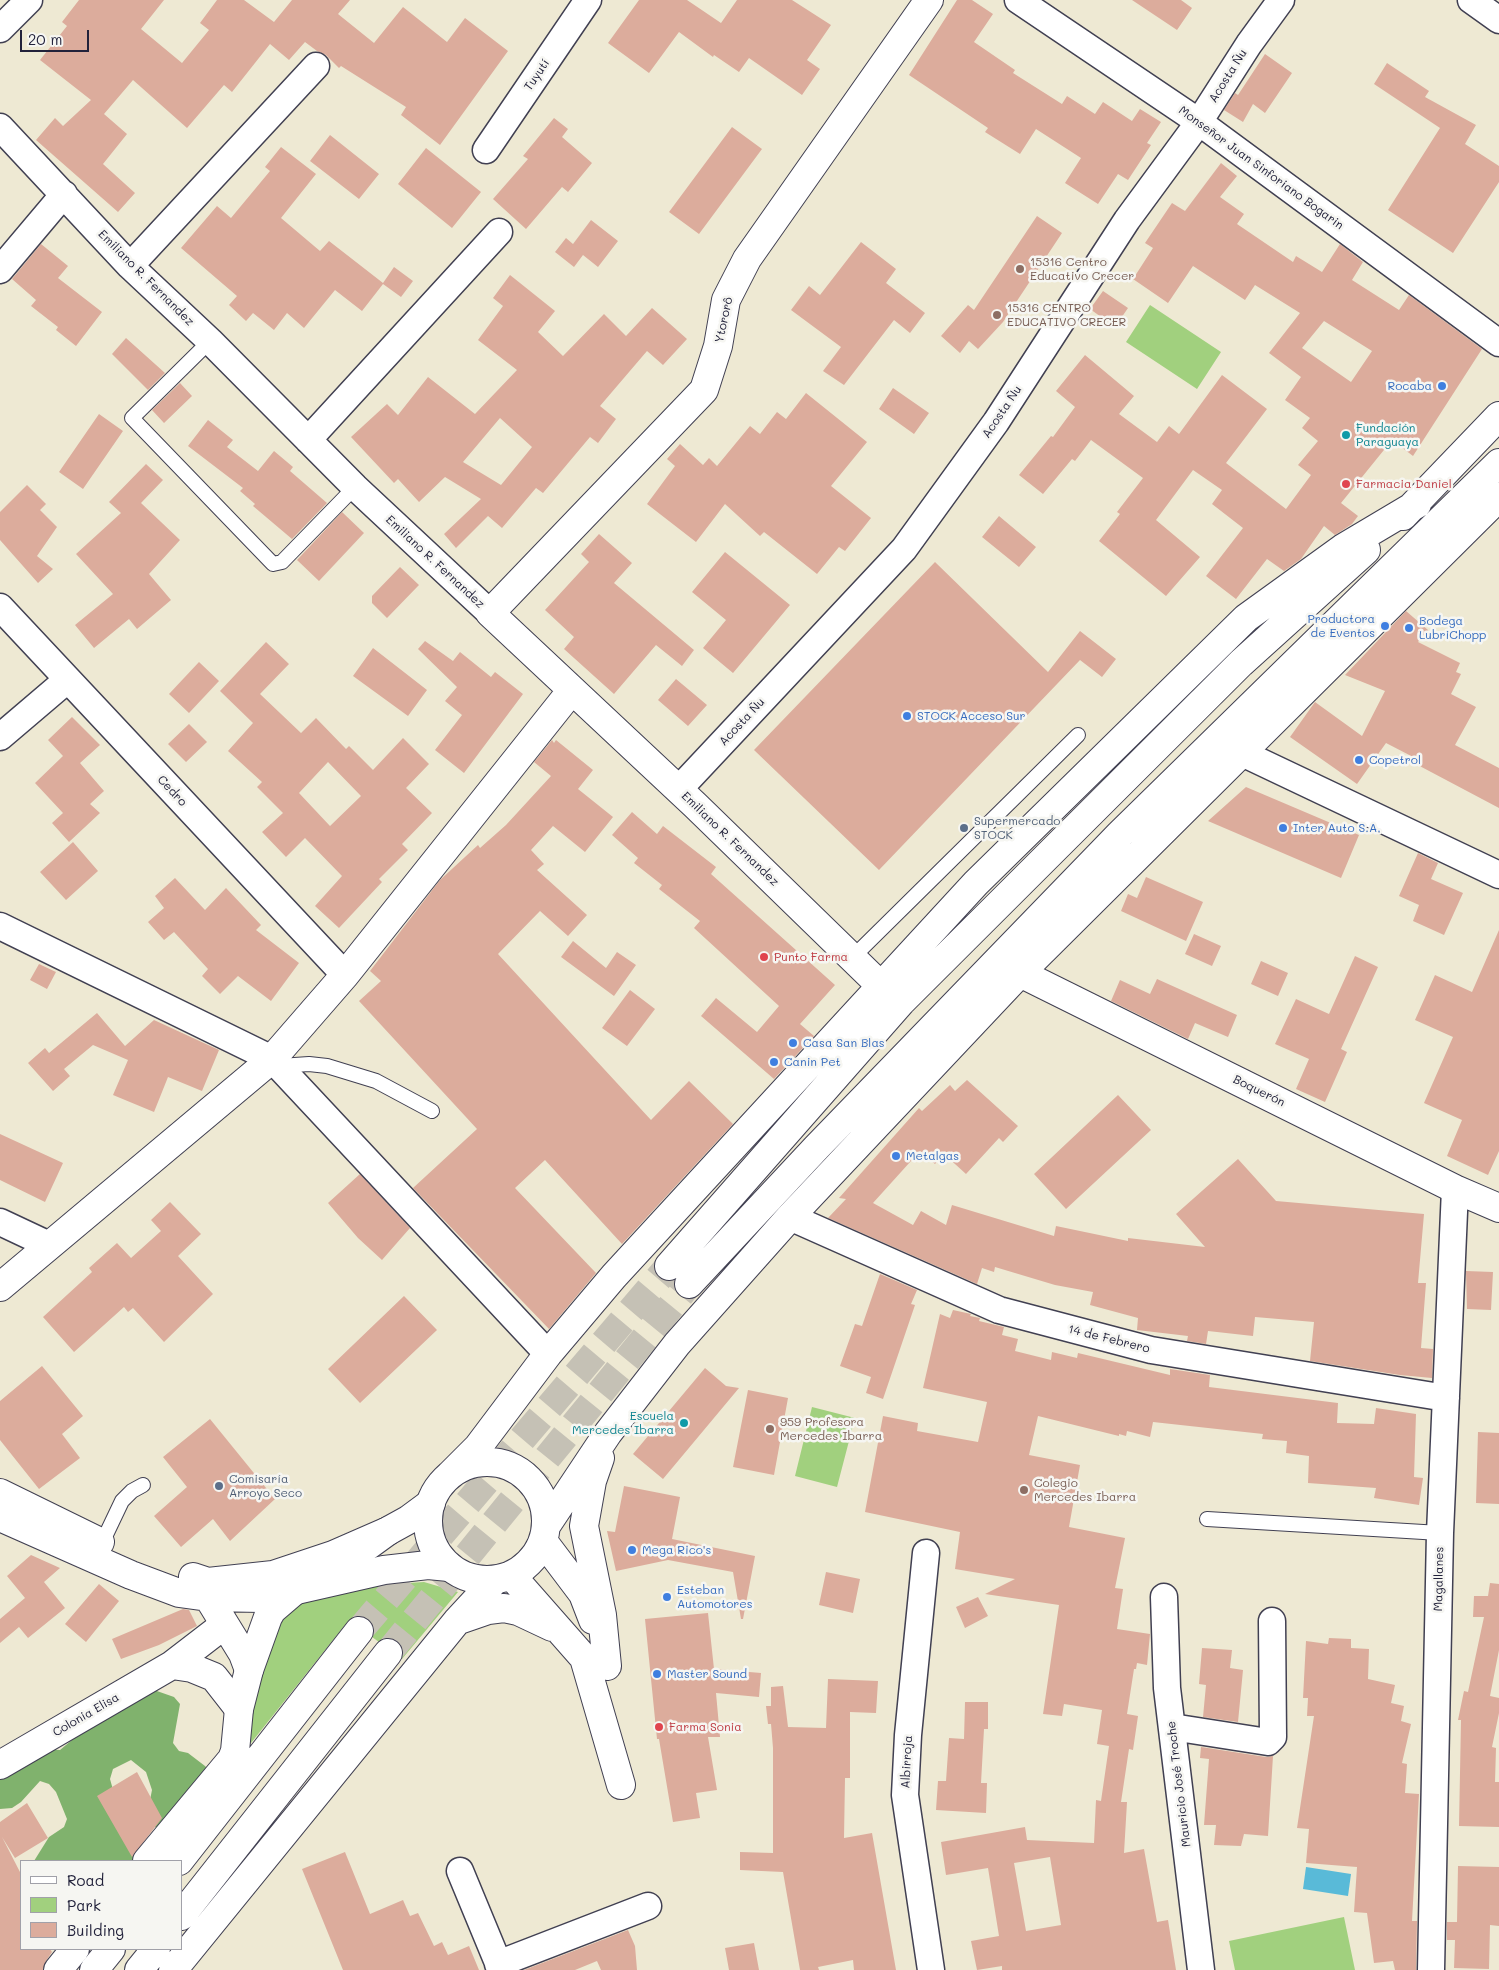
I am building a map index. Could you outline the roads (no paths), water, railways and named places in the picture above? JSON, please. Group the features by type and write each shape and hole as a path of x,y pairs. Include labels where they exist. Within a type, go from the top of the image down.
{"main road":[{"name":"Ytororô","path":"490,614 704,390 718,346 726,300 747,259 929,0"},
{"path":"669,1266 901,1002 1241,663 1417,504 1499,416"},
{"path":"689,1284 816,1148 1120,834 1499,463"},
{"path":"173,1970 457,1621 503,1577 530,1561 544,1534 608,1433 677,1344 790,1217 1020,973 1499,497"},
{"path":"621,1785 584,1658 564,1633 503,1577 479,1580 464,1575 449,1567 438,1554 430,1538 428,1520 430,1503 438,1487 478,1447 548,1354 614,1276 880,985 976,883 1246,618 1343,548 1417,504"},
{"name":"Emiliano R. Fernandez","path":"490,614 679,789 880,985"},
{"path":"0,1287 49,1245 276,1062 572,690"},
{"name":"Boquerón","path":"1020,973 1499,1208"},
{"path":"450,1474 467,1465 486,1462 506,1465 523,1474 536,1489 544,1507 544,1534 582,1594 607,1666 602,1615 584,1526 592,1481 608,1433"},
{"path":"0,1492 143,1562 208,1582 272,1575 333,1555 388,1531 408,1520 430,1503"},
{"path":"0,1517 131,1575 179,1592 208,1597 261,1598 400,1568 428,1565 449,1567"},
{"path":"147,1860 232,1759 235,1751 239,1709 249,1670 268,1616 293,1592 366,1547 388,1531"},
{"path":"208,1597 240,1649 249,1670"},
{"path":"457,1621 488,1610 504,1608 518,1611 564,1633"},
{"name":"Colonia Elisa","path":"0,1765 172,1665 224,1625"},
{"path":"180,1860 359,1631"},
{"path":"182,1915 388,1653"},
{"path":"172,1665 192,1668 214,1677 231,1696 239,1709"},
{"path":"58,1970 74,1950"},
{"path":"94,1970 110,1950"},
{"path":"139,1970 155,1950"}],"street":[{"path":"0,29 29,0"},
{"name":"Tuyutí","path":"486,150 588,0"},
{"name":"Monseñor Juan Sinforiano Bogarin","path":"1018,0 1199,122 1499,343"},
{"name":"Acosta Ñu","path":"679,789 904,549 996,422 1127,220 1199,122 1248,44 1281,0"},
{"path":"1470,0 1499,20"},
{"path":"130,266 316,66"},
{"name":"Emiliano R. Fernandez","path":"0,127 130,266 210,341 355,487 490,614"},
{"path":"0,270 64,194"},
{"path":"308,440 499,232"},
{"name":"Cedro","path":"0,607 345,975"},
{"path":"0,737 67,680"},
{"path":"1242,753 1499,875"},
{"path":"0,926 276,1062 548,1354"},
{"name":"Magallanes","path":"1431,1970 1440,1533 1455,1188"},
{"name":"14 de Febrero","path":"790,1217 999,1310 1151,1350 1446,1398"},
{"path":"0,1222 49,1245"},
{"name":"Albirroja","path":"926,1553 908,1735 905,1795 930,1970"},
{"name":"Mauricio José Troche","path":"1164,1598 1167,1688 1201,1970"},
{"path":"1172,1726 1268,1742 1273,1737 1272,1621"},
{"path":"460,1871 500,1967 648,1906"}],"lane":[{"path":"210,341 132,418 273,564 282,562 355,487"},
{"path":"852,958 1078,735"},
{"path":"276,1062 327,1066 376,1081 432,1111"},
{"path":"102,1543 122,1501 132,1491 143,1485"},
{"path":"1207,1519 1440,1533"}],"water":[{"path":"1306,1867 1351,1874 1348,1896 1303,1889"}],"tunnel":[{"path":"359,1631 669,1266"},
{"path":"388,1653 689,1284"}],"place":[{"name":"15316 Centro Educativo Crecer","path":"1020,269"},
{"name":"15316 CENTRO EDUCATIVO CRECER","path":"997,315"},
{"name":"Rocaba","path":"1442,386"},
{"name":"Fundación Paraguaya","path":"1346,435"},
{"name":"Farmacia Daniel","path":"1346,484"},
{"name":"Productora de Eventos","path":"1385,626"},
{"name":"Bodega LubriChopp","path":"1409,628"},
{"name":"STOCK Acceso Sur","path":"907,716"},
{"name":"Copetrol","path":"1359,760"},
{"name":"Supermercado STOCK","path":"964,828"},
{"name":"Inter Auto S.A.","path":"1283,828"},
{"name":"Punto Farma","path":"764,957"},
{"name":"Casa San Blas","path":"793,1043"},
{"name":"Canin Pet","path":"774,1062"},
{"name":"Metalgas","path":"896,1156"},
{"name":"Escuela Mercedes Ibarra","path":"684,1423"},
{"name":"959 Profesora Mercedes Ibarra","path":"770,1429"},
{"name":"Comisaría Arroyo Seco","path":"219,1486"},
{"name":"Colegio Mercedes Ibarra","path":"1024,1490"},
{"name":"Mega Rico's","path":"632,1550"},
{"name":"Esteban Automotores","path":"667,1597"},
{"name":"Master Sound","path":"657,1674"},
{"name":"Farma Sonia","path":"659,1727"}]}
